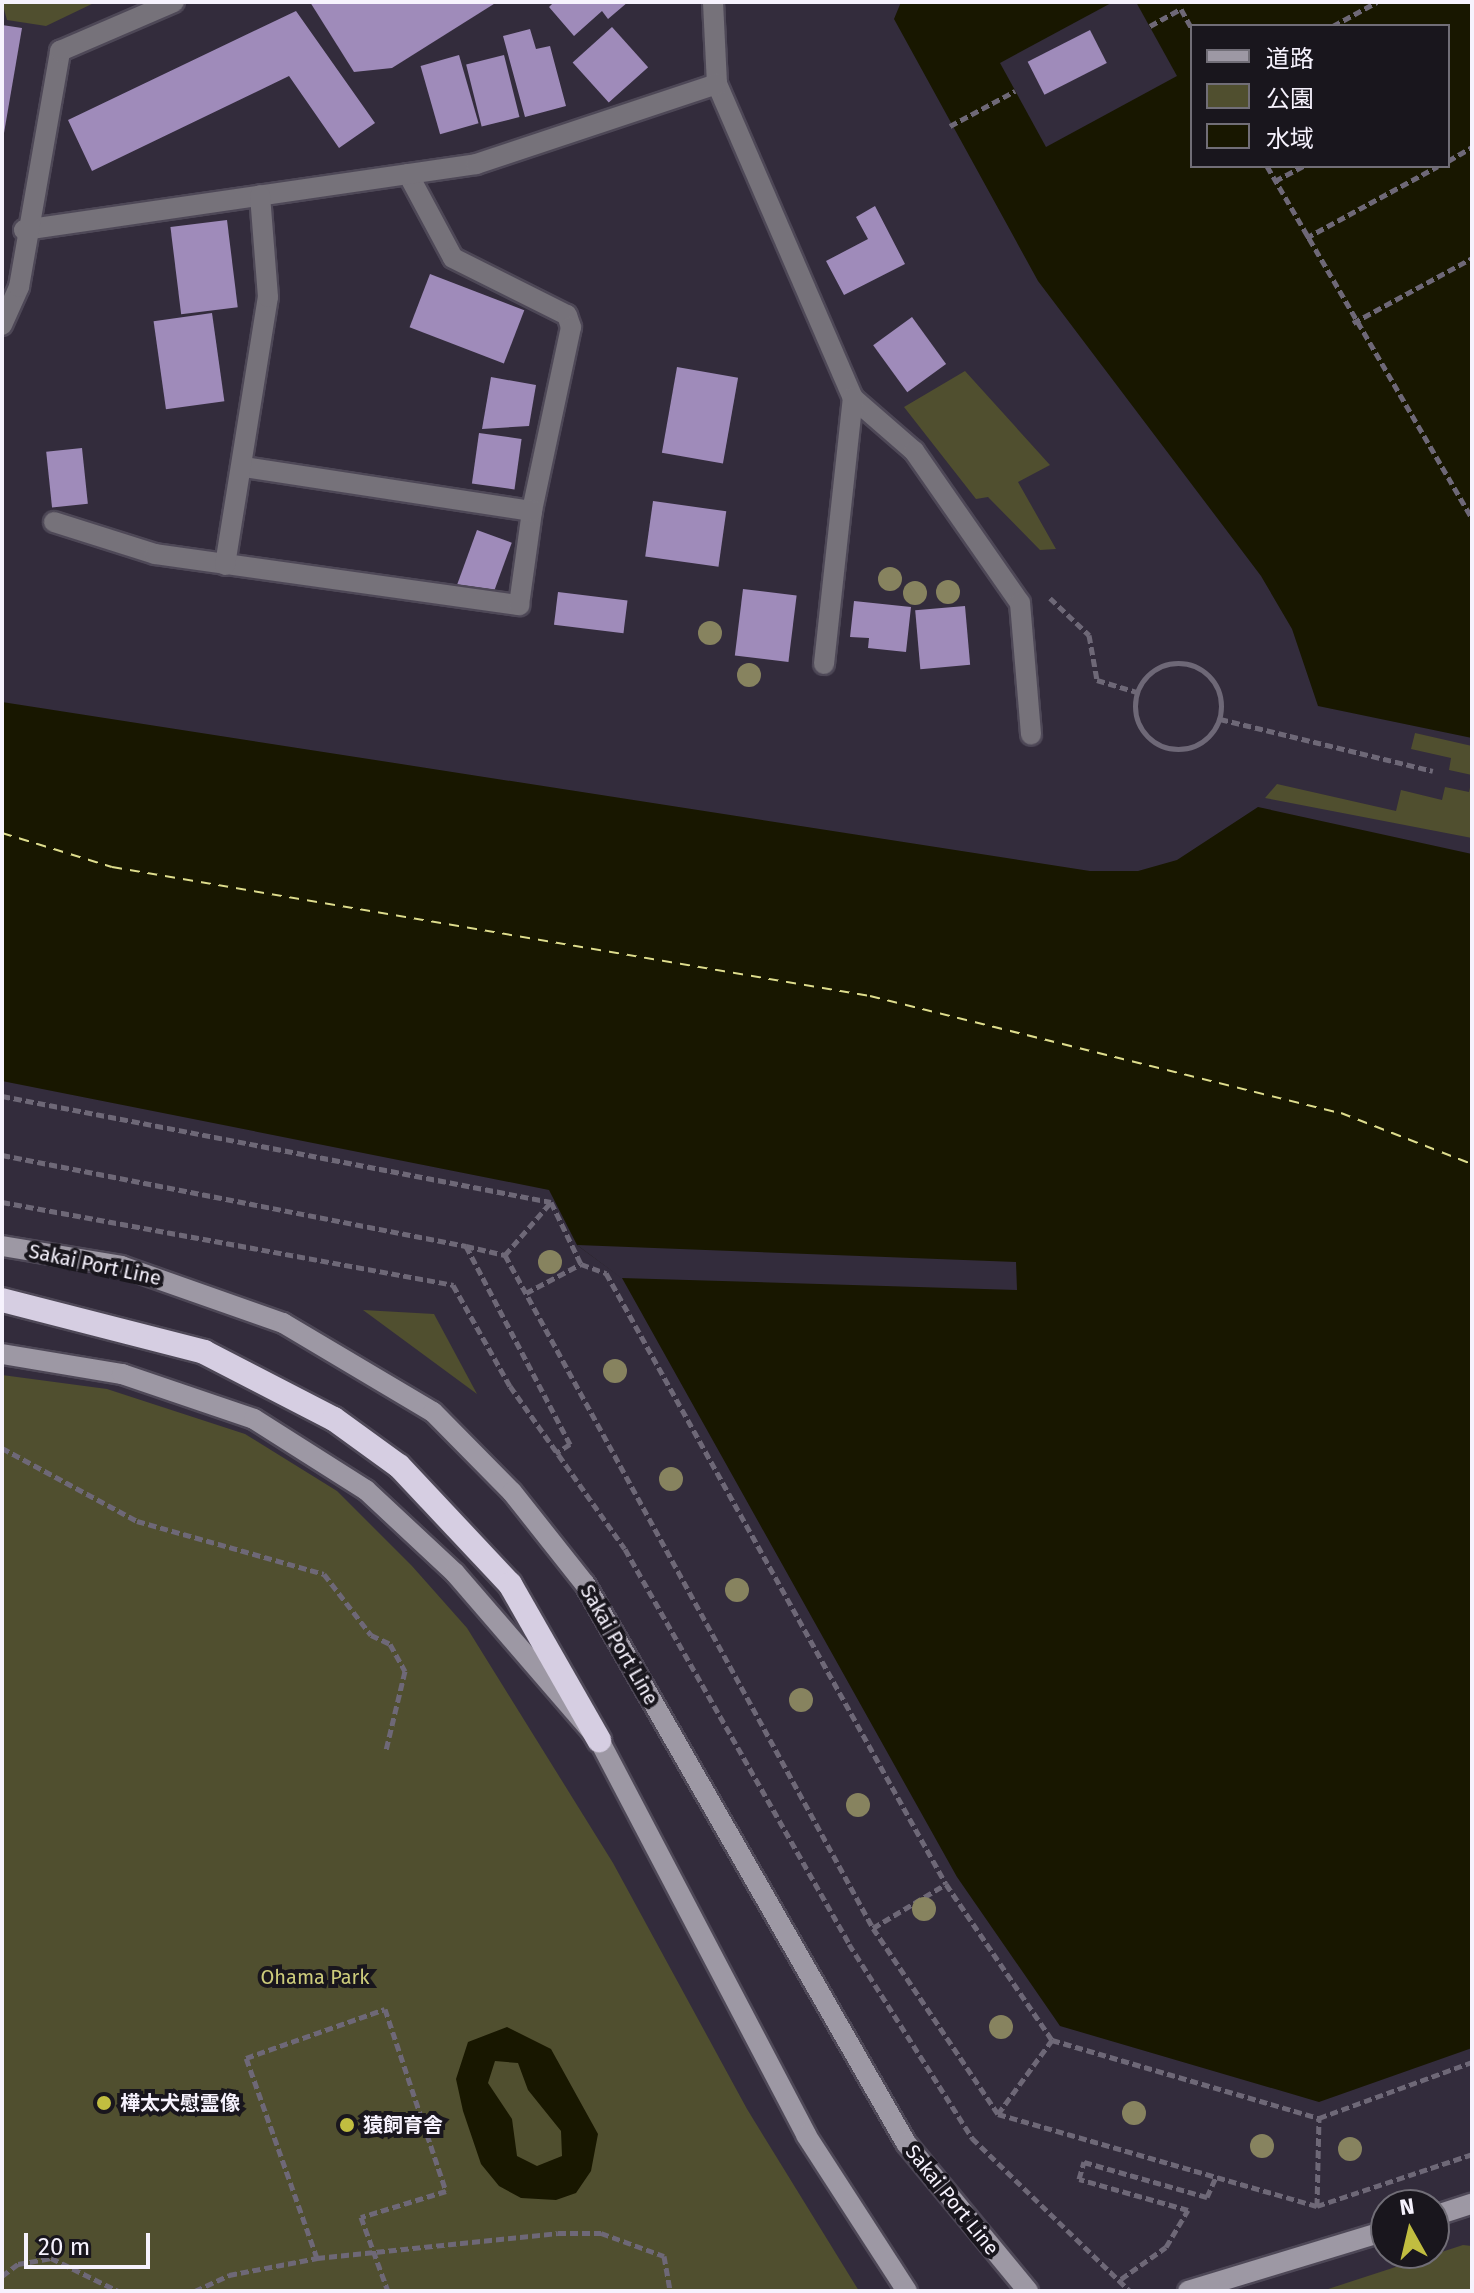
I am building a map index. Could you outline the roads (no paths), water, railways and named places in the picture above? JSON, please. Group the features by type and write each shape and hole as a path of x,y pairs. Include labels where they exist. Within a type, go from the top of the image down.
{"highway":[{"path":"2,1300 204,1352 269,1382 388,1458 454,1518 510,1584 599,1740"}],"main road":[{"name":"Sakai Port Line","path":"2,1246 121,1266 283,1323 433,1412 512,1492 585,1584 906,2143 1028,2291"},
{"path":"2,1354 191,1393 313,1452 455,1573 599,1740 806,2135 907,2291"},
{"path":"1450,2211 1472,2204"},
{"path":"1188,2291 1370,2236"}],"street":[{"path":"2,325 19,287 24,230 60,51 174,2"},
{"path":"713,2 717,84 853,398 914,451 1020,603 1031,735"},
{"path":"24,230 476,164 717,84"},
{"path":"54,522 155,554 519,605 532,511 571,327 567,315 453,258 408,174"},
{"path":"225,565 268,297 260,195"},
{"path":"824,664 853,398"},
{"path":"243,467 532,511"}],"water":[{"path":"901,2 1472,2 1472,738 1318,706 1292,629 1261,576 1038,281 894,19"},
{"path":"2,702 1090,871 1138,871 1177,860 1258,807 1472,854 1472,2048 1319,2102 1060,2026 957,1877 622,1278 577,1245 549,1190 2,1081"},
{"path":"507,2027 551,2049 598,2134 591,2171 576,2193 556,2200 521,2198 499,2186 481,2164 456,2079 468,2042","holes":["495,2061 518,2063 528,2090 561,2131 562,2156 537,2166 517,2156 512,2119 488,2083"]}],"place":[{"name":"樺太犬慰霊像","path":"104,2103"},
{"name":"猿飼育舎","path":"347,2125"}],"park label":[{"name":"Ohama Park","path":"315,1977"}]}
